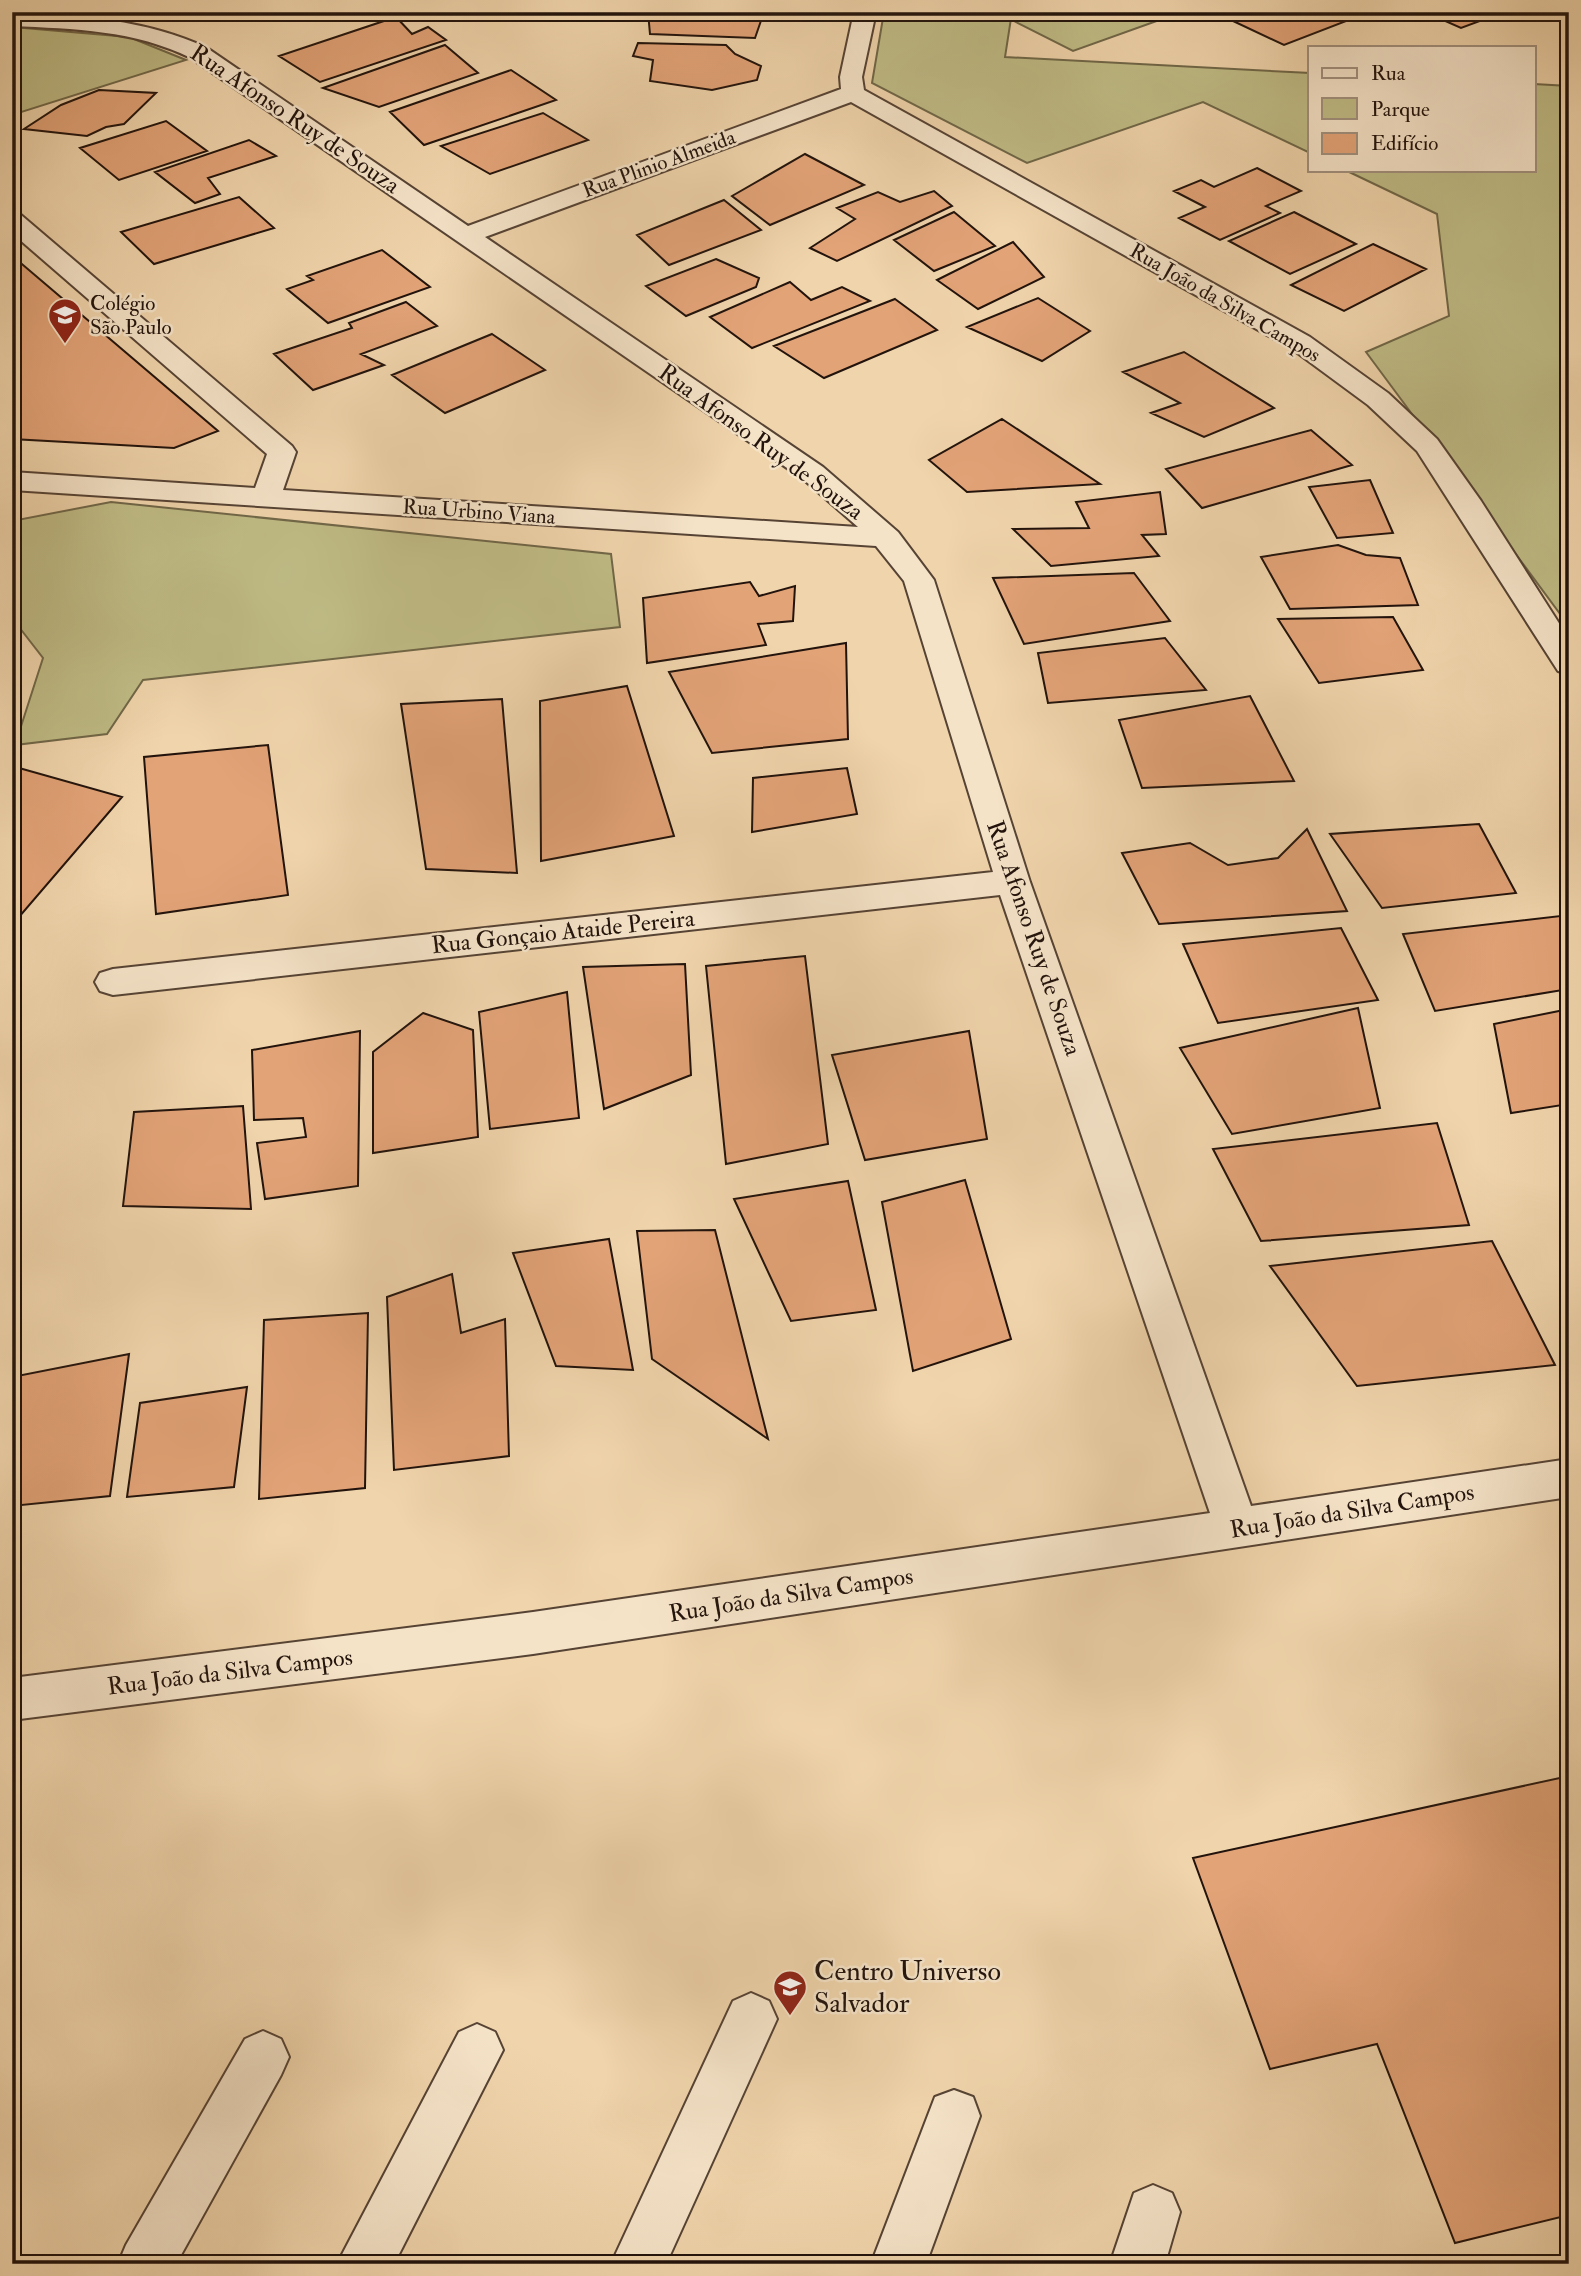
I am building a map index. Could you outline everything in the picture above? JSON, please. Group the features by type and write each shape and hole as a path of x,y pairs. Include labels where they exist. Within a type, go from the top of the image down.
{"street":[{"path":"853,93 851,77 865,12"},
{"name":"Rua Afonso Ruy de Souza","path":"12,19 140,29 173,38 199,53 813,473 855,506 888,538 919,580 1013,881 1237,1528"},
{"name":"Rua Plinio Almeida","path":"466,235 853,93"},
{"name":"Rua João da Silva Campos","path":"853,93 1301,343 1378,399 1427,445 1466,501 1569,664"},
{"path":"12,220 282,453 266,497"},
{"name":"Rua Urbino Viana","path":"12,481 888,538"},
{"name":"Rua Urbino Viana","path":"12,493 69,486"},
{"name":"Rua Gonçaio Ataide Pereira","path":"113,982 1013,881"},
{"name":"Rua João da Silva Campos","path":"12,1699 533,1633 1569,1478"},
{"path":"638,2264 751,2019"},
{"path":"364,2264 477,2050"},
{"path":"145,2264 263,2057"},
{"path":"898,2264 954,2116"},
{"path":"1137,2264 1153,2212"}],"green space":[{"path":"884,12 1012,12 1005,57 1308,73 1308,152 1203,102 1027,163 872,83"},
{"path":"1039,12 1179,13 1073,51 1014,21"},
{"path":"12,27 129,37 186,60 12,115"},
{"path":"1536,84 1569,86 1569,626 1366,352 1449,316 1437,214 1349,172 1536,172"},
{"path":"111,502 611,554 620,627 143,680 107,734 15,745 43,658 12,618 12,521"}],"building":[{"path":"304,12 381,12 379,15 303,15"},
{"path":"648,12 764,12 755,38 650,34"},
{"path":"1214,12 1340,12 1354,18 1284,45"},
{"path":"1425,12 1504,12 1461,28"},
{"path":"396,17 412,34 428,27 446,40 320,82 279,56"},
{"path":"638,43 726,45 735,54 761,66 757,80 712,90 650,81 653,60 633,56"},
{"path":"445,45 478,73 379,107 323,88"},
{"path":"511,70 556,100 424,145 390,112"},
{"path":"99,90 156,93 124,124 106,127 87,136 24,129 61,105"},
{"path":"543,113 588,140 490,174 441,146"},
{"path":"166,121 207,151 119,180 80,148"},
{"path":"249,140 276,156 208,178 220,194 195,203 155,172"},
{"path":"805,154 864,185 770,225 732,196"},
{"path":"1257,168 1301,191 1266,206 1280,213 1220,240 1179,218 1205,207 1174,191 1201,180 1214,187"},
{"path":"934,191 952,206 837,261 810,248 855,219 837,208 878,192 900,202"},
{"path":"239,197 274,228 154,264 121,232"},
{"path":"724,200 761,230 669,265 637,235"},
{"path":"954,212 995,246 934,271 894,240"},
{"path":"1294,212 1356,244 1290,274 1229,241"},
{"path":"1013,242 1044,277 978,309 937,280"},
{"path":"1373,244 1426,269 1344,311 1291,285"},
{"path":"382,250 430,287 328,323 287,289 313,280 307,276"},
{"name":"Colégio São Paulo","path":"12,256 218,431 174,448 12,439"},
{"name":"Colégio São Paulo","path":"16,259 218,431 174,448 12,439 12,261"},
{"path":"716,259 759,278 756,287 686,316 646,286"},
{"path":"790,282 811,300 842,287 870,301 752,348 710,317"},
{"path":"1038,298 1090,331 1042,361 967,327"},
{"path":"895,299 937,330 824,378 774,346"},
{"path":"406,302 437,326 361,354 384,365 313,390 274,354 352,328 349,323"},
{"path":"492,334 545,370 445,413 392,375"},
{"path":"1184,352 1274,408 1204,437 1151,413 1180,403 1123,372"},
{"path":"1002,419 1100,484 967,492 929,460"},
{"path":"1311,430 1352,465 1202,508 1166,469"},
{"path":"1370,480 1393,533 1337,538 1309,487"},
{"path":"1160,492 1166,534 1142,535 1159,556 1051,566 1013,529 1089,528 1076,502"},
{"path":"1338,545 1366,555 1400,558 1418,605 1290,609 1261,557"},
{"path":"1134,573 1170,621 1024,644 993,578"},
{"path":"750,582 759,596 795,586 793,621 758,624 766,645 647,663 643,598"},
{"path":"1393,617 1423,670 1319,683 1278,619"},
{"path":"1165,638 1206,690 1048,703 1038,653"},
{"path":"846,643 848,739 712,753 669,672"},
{"path":"627,686 674,836 541,861 540,701"},
{"path":"1250,696 1294,781 1142,788 1119,720"},
{"path":"502,699 517,873 426,869 401,704"},
{"path":"268,745 288,895 156,914 144,757"},
{"path":"12,766 122,797 13,924 12,924"},
{"path":"847,768 857,814 752,832 753,778"},
{"path":"1479,824 1516,893 1382,908 1330,834"},
{"path":"1307,829 1347,911 1159,924 1122,853 1190,843 1228,865 1278,858"},
{"path":"1569,915 1569,989 1435,1011 1403,934"},
{"path":"1341,928 1378,1000 1218,1023 1183,944"},
{"path":"805,956 828,1144 726,1164 706,966"},
{"path":"685,964 691,1075 604,1109 583,967"},
{"path":"567,992 579,1118 490,1129 479,1012"},
{"path":"1358,1008 1380,1108 1232,1134 1180,1048"},
{"path":"1569,1009 1569,1104 1511,1113 1494,1024"},
{"path":"423,1013 473,1030 478,1137 373,1153 373,1052"},
{"path":"360,1031 358,1186 265,1199 257,1143 306,1137 303,1118 254,1120 252,1050"},
{"path":"969,1031 987,1139 865,1160 832,1055"},
{"path":"243,1106 251,1209 123,1206 134,1112"},
{"path":"1437,1123 1469,1225 1261,1241 1213,1149"},
{"path":"965,1180 1011,1339 913,1371 882,1202"},
{"path":"848,1181 876,1310 791,1321 734,1199"},
{"path":"715,1230 768,1439 652,1359 637,1231"},
{"path":"609,1239 633,1370 556,1366 513,1253"},
{"path":"1492,1241 1555,1365 1357,1386 1270,1266"},
{"path":"452,1274 461,1333 505,1319 509,1456 394,1470 387,1297"},
{"path":"368,1313 365,1488 259,1499 264,1320"},
{"path":"129,1354 110,1496 12,1506 12,1377"},
{"path":"247,1387 234,1487 127,1497 140,1403"},
{"path":"1569,1776 1569,2215 1455,2243 1377,2044 1270,2069 1193,1858"}],"place":[{"name":"Colégio São Paulo","path":"65,345"},
{"name":"Centro Universo Salvador","path":"790,2017"}]}
